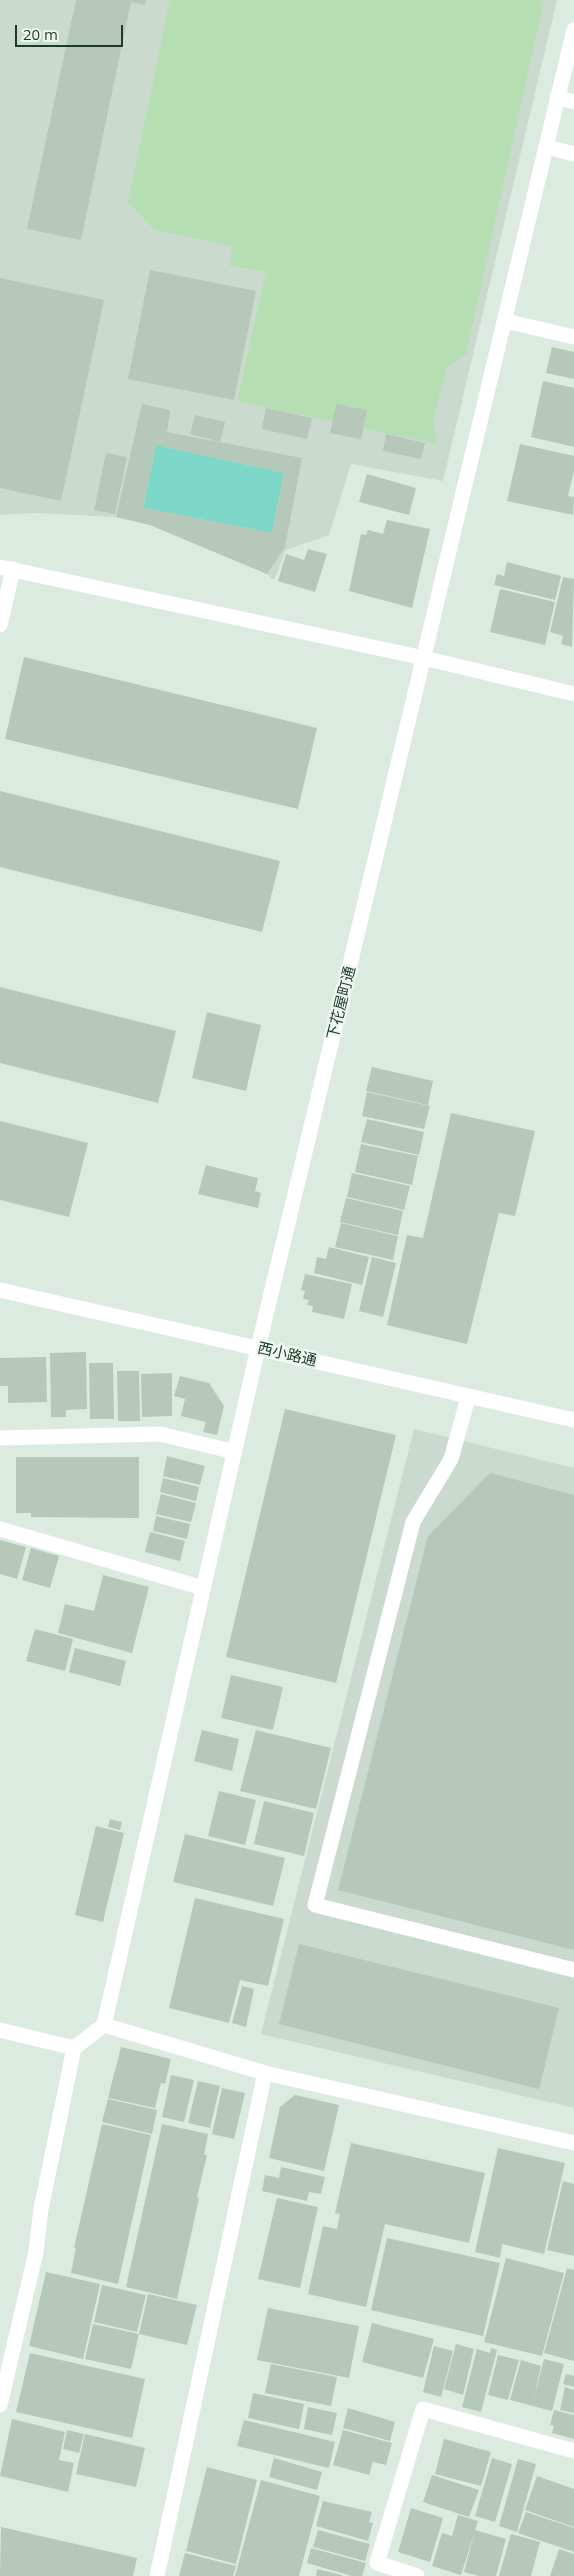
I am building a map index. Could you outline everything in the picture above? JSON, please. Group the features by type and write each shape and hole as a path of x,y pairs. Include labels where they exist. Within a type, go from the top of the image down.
{"street":[{"name":"下花屋町通","path":"104,2025 258,1348 574,30"},
{"path":"557,98 574,102"},
{"path":"547,147 574,154"},
{"path":"505,321 574,337"},
{"path":"0,625 6,568 424,658 574,694"},
{"name":"西小路通","path":"0,1290 468,1398 574,1420"},
{"path":"468,1398 451,1459 413,1522 315,1905 574,1970"},
{"path":"0,1438 160,1434 235,1452"},
{"path":"0,1530 204,1588"},
{"path":"0,2404 36,2252 41,2209 74,2048 104,2025 265,2072 574,2143"},
{"path":"0,2030 74,2048"},
{"path":"157,2576 265,2072"},
{"path":"417,2576 377,2563 423,2409 574,2451"}],"shaded area":[{"path":"0,0 557,0 443,481 351,464 329,535 286,550 274,580 267,574 150,525 116,517 34,513 0,515"},
{"path":"414,1429 574,1468 574,2108 261,2034"}],"green space":[{"path":"170,0 544,0 466,354 447,367 433,421 437,444 237,401 266,272 230,266 232,246 155,230 128,202"}],"water":[{"path":"156,445 284,473 272,533 143,508"}],"building":[{"path":"76,0 146,0 145,5 131,2 81,240 27,229"},
{"path":"150,270 256,291 234,400 128,379"},
{"path":"0,278 104,300 61,501 0,488"},
{"path":"552,347 574,352 574,379 546,373"},
{"path":"543,381 574,388 574,447 531,437"},
{"path":"142,404 170,410 167,432 302,458 285,547 267,574 150,525 116,517","holes":["156,445 284,473 272,533 143,508"]},
{"path":"336,404 367,410 361,439 330,433"},
{"path":"266,408 312,418 307,439 262,429"},
{"path":"195,415 225,422 220,442 190,434"},
{"path":"386,434 425,443 421,459 383,451"},
{"path":"520,444 574,456 574,471 568,496 574,497 573,515 507,501"},
{"path":"106,453 127,457 115,514 94,510"},
{"path":"367,474 416,488 409,515 359,502"},
{"path":"387,520 430,529 412,608 349,591 361,534 366,535 368,530 383,534"},
{"path":"308,549 327,554 315,592 278,581 286,554 304,560"},
{"path":"507,562 561,576 555,600 494,585 497,574 504,576"},
{"path":"563,577 574,579 572,647 561,644 563,636 550,632"},
{"path":"500,589 555,602 545,645 490,632"},
{"path":"24,657 317,728 298,809 5,739"},
{"path":"0,791 280,861 262,932 0,867"},
{"path":"0,987 176,1031 158,1103 0,1063"},
{"path":"207,1012 261,1025 246,1091 192,1078"},
{"path":"372,1067 433,1081 428,1105 366,1091"},
{"path":"367,1092 430,1106 424,1129 362,1116"},
{"path":"451,1113 535,1131 515,1216 499,1213 467,1344 387,1325 407,1235 423,1238"},
{"path":"367,1119 424,1132 419,1155 361,1142"},
{"path":"0,1121 88,1143 69,1217 0,1200"},
{"path":"361,1144 418,1156 412,1185 355,1172"},
{"path":"206,1165 258,1178 255,1191 261,1193 258,1208 198,1194"},
{"path":"352,1173 410,1186 404,1210 347,1197"},
{"path":"346,1198 403,1211 398,1235 340,1222"},
{"path":"341,1223 398,1236 393,1260 335,1247"},
{"path":"329,1247 369,1257 362,1285 314,1273 317,1257 326,1259"},
{"path":"372,1257 396,1263 383,1317 359,1311"},
{"path":"305,1274 352,1284 344,1319 312,1312 313,1306 307,1305 309,1300 303,1299 305,1291 301,1290"},
{"path":"86,1352 87,1409 66,1410 66,1417 51,1417 50,1353"},
{"path":"46,1357 47,1402 8,1403 8,1386 0,1386 0,1358"},
{"path":"89,1363 113,1363 114,1419 90,1419"},
{"path":"117,1371 139,1371 140,1421 118,1421"},
{"path":"172,1373 172,1416 142,1417 141,1374"},
{"path":"180,1376 209,1383 224,1406 217,1435 203,1432 206,1422 181,1416 185,1399 174,1396"},
{"path":"285,1409 396,1435 336,1683 226,1657"},
{"path":"167,1456 205,1466 200,1485 163,1476"},
{"path":"16,1457 139,1457 139,1518 31,1517 31,1513 16,1513"},
{"path":"490,1473 574,1495 574,1950 338,1890 428,1536"},
{"path":"163,1478 199,1487 196,1501 160,1492"},
{"path":"161,1494 196,1503 191,1522 156,1514"},
{"path":"156,1516 190,1524 187,1539 153,1531"},
{"path":"150,1532 185,1541 180,1561 145,1552"},
{"path":"0,1540 26,1547 17,1579 0,1574"},
{"path":"31,1548 59,1556 50,1588 22,1580"},
{"path":"103,1575 149,1587 132,1653 58,1633 65,1604 94,1611"},
{"path":"35,1629 73,1639 65,1671 26,1661"},
{"path":"75,1648 126,1661 120,1686 69,1672"},
{"path":"231,1675 283,1687 273,1730 221,1718"},
{"path":"202,1730 239,1739 232,1771 194,1761"},
{"path":"256,1730 331,1748 316,1809 240,1791"},
{"path":"219,1791 256,1800 245,1845 208,1836"},
{"path":"264,1801 314,1813 304,1856 254,1844"},
{"path":"110,1819 122,1822 120,1830 108,1827"},
{"path":"96,1826 124,1833 103,1922 75,1915"},
{"path":"185,1834 285,1858 273,1906 173,1882"},
{"path":"195,1898 284,1919 268,1986 240,1980 229,2023 169,2008"},
{"path":"299,1944 559,2008 539,2089 279,2024"},
{"path":"242,1986 254,1989 246,2027 232,2023"},
{"path":"121,2047 171,2059 165,2084 161,2083 155,2108 108,2098"},
{"path":"171,2075 194,2080 184,2122 162,2117"},
{"path":"198,2081 220,2086 210,2128 188,2123"},
{"path":"222,2088 245,2093 234,2139 212,2134"},
{"path":"295,2095 339,2105 324,2171 269,2158 280,2107"},
{"path":"108,2099 157,2110 152,2134 102,2122"},
{"path":"102,2124 151,2135 118,2284 71,2273 76,2248 74,2248"},
{"path":"162,2124 208,2134 204,2155 207,2155 197,2197 199,2198 177,2299 126,2287"},
{"path":"351,2143 485,2173 469,2243 385,2224 366,2307 308,2294 323,2226 337,2229 340,2214 335,2213"},
{"path":"498,2148 565,2163 544,2254 502,2244 500,2258 475,2252"},
{"path":"281,2167 325,2177 321,2194 309,2192 307,2201 262,2191 265,2175 279,2178"},
{"path":"563,2181 574,2184 574,2256 547,2250"},
{"path":"277,2198 318,2207 300,2288 258,2279"},
{"path":"387,2238 500,2263 483,2336 371,2310"},
{"path":"506,2258 564,2273 542,2356 484,2342"},
{"path":"567,2268 574,2270 574,2361 544,2353"},
{"path":"46,2272 100,2284 83,2359 29,2346"},
{"path":"102,2285 146,2295 137,2332 94,2322"},
{"path":"148,2294 197,2305 187,2345 139,2334"},
{"path":"268,2308 359,2326 349,2378 257,2360"},
{"path":"372,2323 434,2339 423,2378 362,2362"},
{"path":"93,2324 139,2334 131,2369 85,2359"},
{"path":"456,2344 474,2349 463,2395 444,2389"},
{"path":"434,2346 453,2351 441,2397 423,2392"},
{"path":"491,2348 497,2350 481,2412 462,2407 477,2349 490,2353"},
{"path":"30,2353 145,2379 132,2438 16,2412"},
{"path":"498,2355 519,2360 508,2400 488,2395"},
{"path":"544,2359 564,2364 552,2411 510,2400 521,2360 541,2366 534,2399"},
{"path":"271,2364 337,2377 331,2406 265,2393"},
{"path":"566,2374 574,2376 574,2387 563,2384"},
{"path":"565,2387 574,2390 574,2413 560,2410"},
{"path":"253,2393 304,2404 299,2429 248,2418"},
{"path":"308,2407 337,2413 332,2435 304,2429"},
{"path":"348,2408 395,2422 390,2441 343,2428"},
{"path":"554,2410 574,2415 574,2439 552,2433 554,2426 550,2425"},
{"path":"12,2419 65,2432 59,2460 74,2463 68,2492 0,2476"},
{"path":"244,2420 335,2442 329,2468 237,2446"},
{"path":"67,2430 84,2434 79,2453 63,2449"},
{"path":"343,2430 392,2443 386,2465 373,2462 369,2475 333,2465"},
{"path":"85,2434 145,2448 136,2487 76,2474"},
{"path":"444,2439 491,2452 481,2486 435,2474"},
{"path":"274,2458 322,2472 317,2490 269,2477"},
{"path":"492,2458 512,2464 495,2522 475,2516"},
{"path":"518,2459 536,2464 517,2532 499,2526"},
{"path":"207,2467 257,2480 236,2564 186,2551"},
{"path":"432,2475 479,2490 469,2517 423,2502"},
{"path":"537,2476 574,2489 574,2527 525,2510"},
{"path":"261,2480 320,2496 299,2576 235,2576"},
{"path":"323,2501 372,2512 369,2522 373,2523 368,2541 316,2526"},
{"path":"411,2508 443,2518 430,2562 398,2552"},
{"path":"526,2512 574,2528 574,2552 518,2533"},
{"path":"458,2515 478,2521 475,2530 506,2539 496,2576 479,2576 464,2572 474,2534 461,2575 432,2566 442,2533 452,2536"},
{"path":"1,2527 137,2558 133,2576 0,2576"},
{"path":"318,2530 370,2544 365,2561 313,2547"},
{"path":"511,2534 540,2542 531,2576 499,2576"},
{"path":"311,2548 366,2563 362,2576 352,2576 307,2563"},
{"path":"559,2549 574,2554 574,2576 550,2576"},
{"path":"185,2553 236,2566 233,2576 179,2576"},
{"path":"317,2569 342,2575 342,2576 316,2576"}]}
